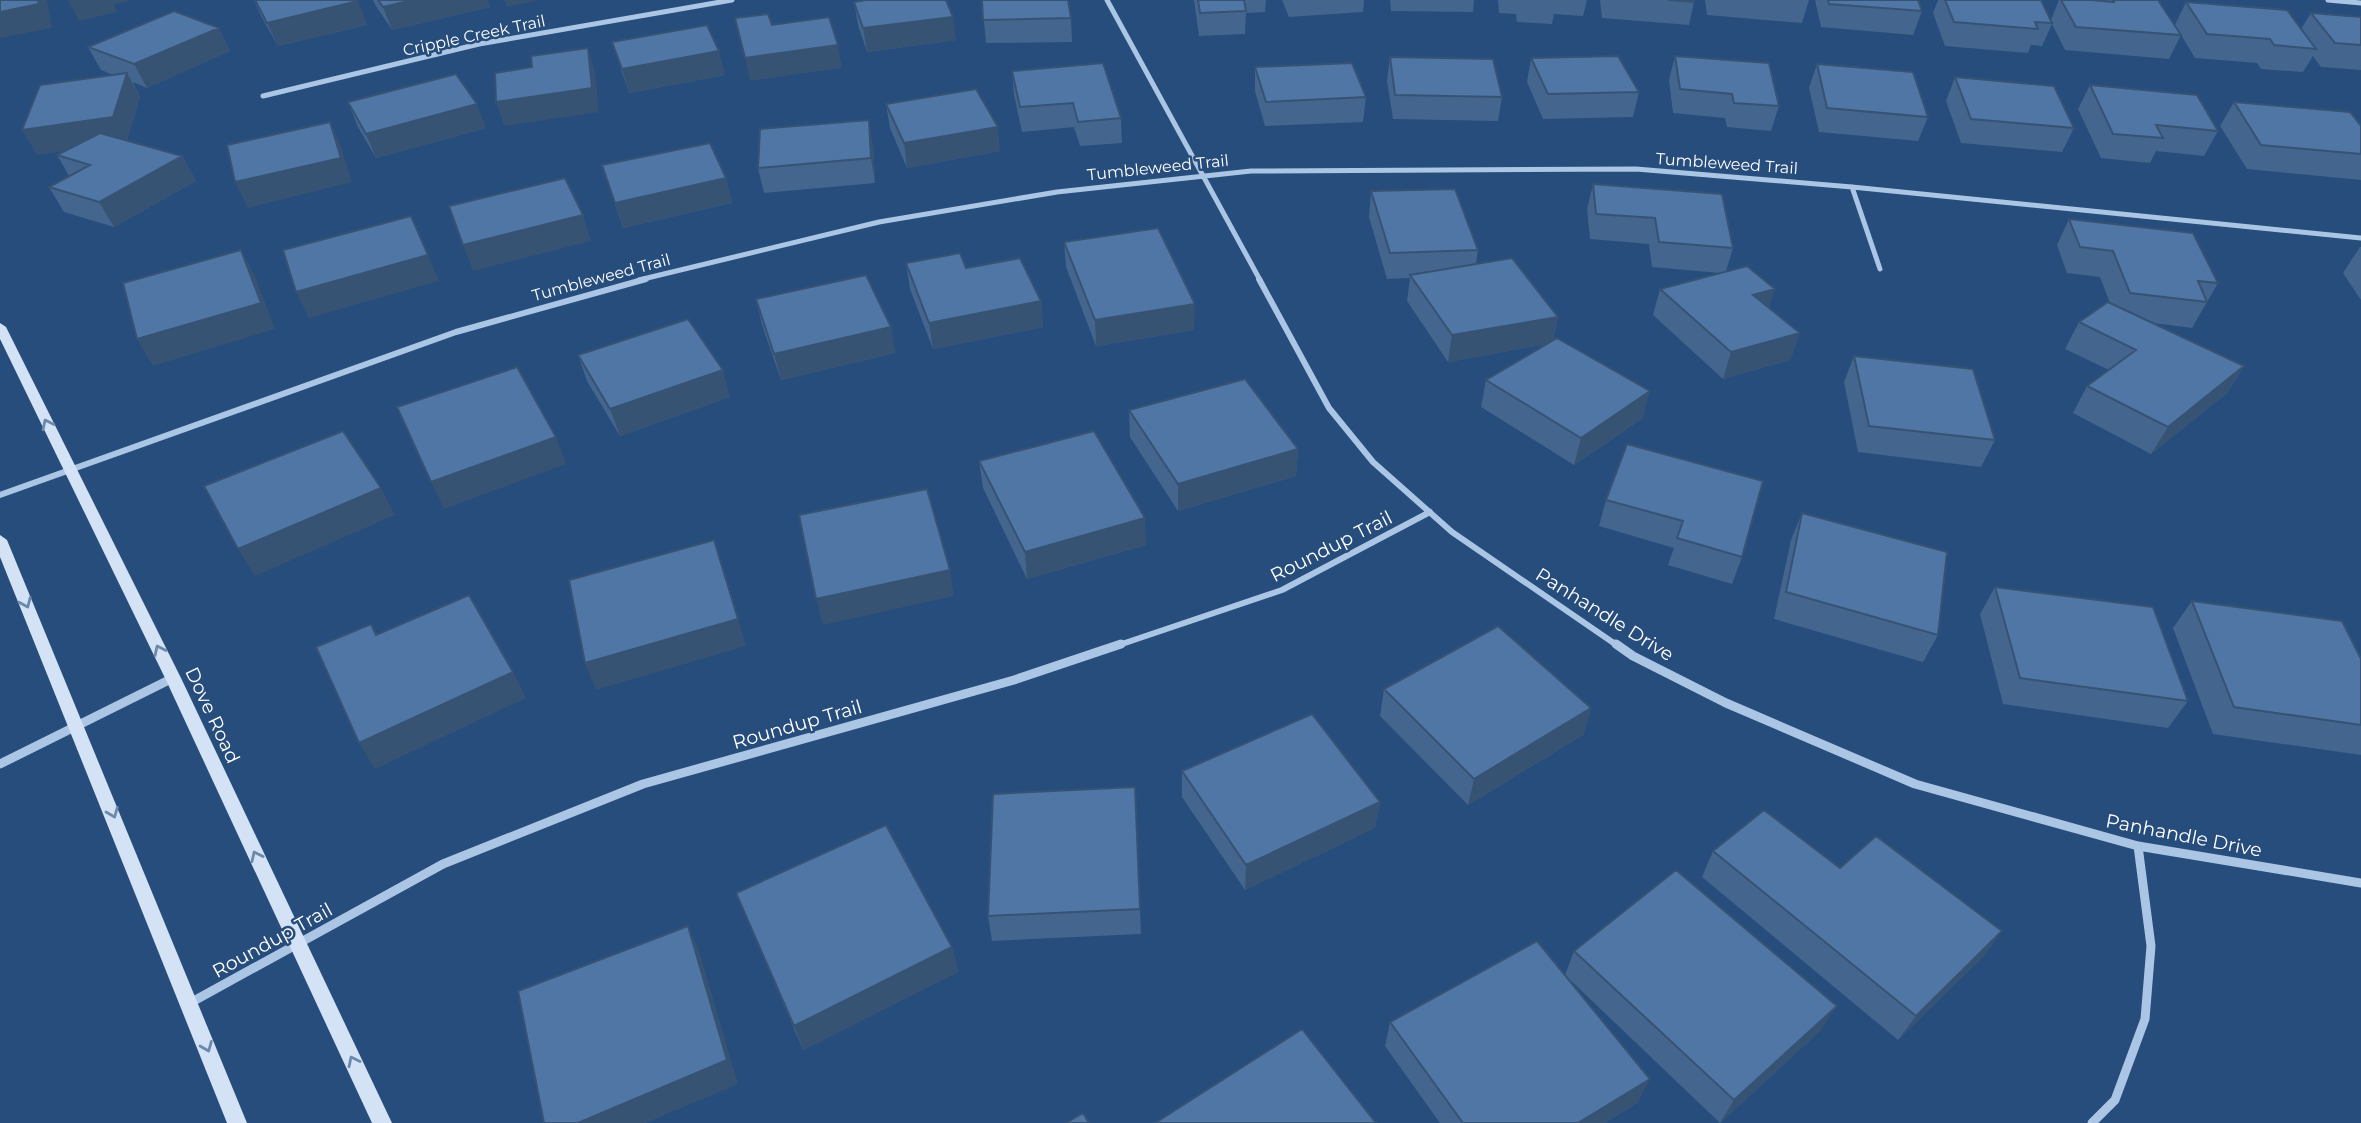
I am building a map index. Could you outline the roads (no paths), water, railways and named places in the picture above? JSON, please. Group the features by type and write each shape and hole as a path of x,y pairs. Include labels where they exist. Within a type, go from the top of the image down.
{"main road":[{"name":"Dove Road","path":"0,327 173,678 382,1123"},
{"path":"0,540 78,725 237,1123"}],"street":[{"name":"Cripple Creek Trail","path":"264,96 479,44 732,0"},
{"name":"Panhandle Drive","path":"1107,0 1329,408 1373,462 1452,532 1633,656 1726,703 1915,784 2138,846 2361,883"},
{"path":"2328,0 2361,3"},
{"name":"Tumbleweed Trail","path":"0,495 69,468 456,332 607,288 879,222 1056,192 1201,175 1251,171 1636,169 1852,187 2361,238"},
{"path":"1852,187 1880,269"},
{"name":"Roundup Trail","path":"189,1003 443,864 643,784 1014,680 1283,590 1430,513"},
{"path":"0,764 173,678"},
{"path":"2092,1123 2115,1100 2145,1019 2151,946 2138,846"}]}
